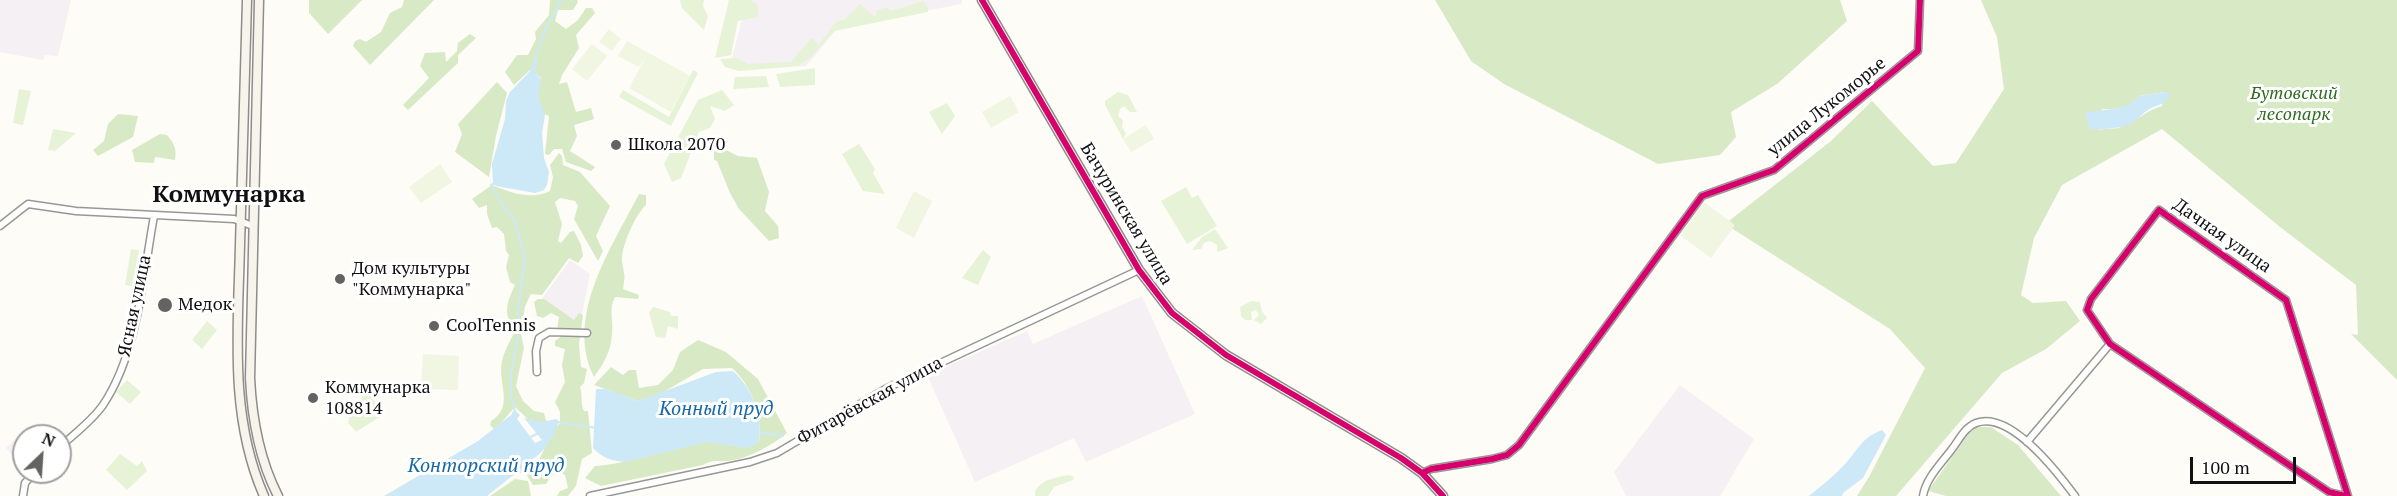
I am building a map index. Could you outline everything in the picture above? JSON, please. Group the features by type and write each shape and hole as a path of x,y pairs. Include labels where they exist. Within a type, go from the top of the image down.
{"main road":[{"path":"248,0 240,221 238,363 240,406 247,449 264,496"},
{"path":"259,0 251,395 259,445 278,496"},
{"name":"Бачуринская улица","path":"982,0 1139,270 1172,313 1211,345 1401,458 1422,473 1443,496"}],"street":[{"name":"улица Лукоморье","path":"1422,473 1431,469 1507,455 1519,445 1702,196 1774,170 1918,51 1920,0"},
{"path":"0,226 28,204 76,211 240,221 253,226"},
{"name":"Дачная улица","path":"2160,210 2286,300 2346,496 2329,492 2110,344 2087,310 2091,299 2160,210"},
{"name":"Ясная улица","path":"72,436 102,407 126,358 136,318 154,216"},
{"name":"Фитарёвская улица","path":"590,496 750,462 777,453 887,388 1139,270"},
{"path":"537,372 536,351 539,338 549,332 587,333"},
{"path":"2027,442 2110,344"},
{"path":"1923,496 1930,478 1969,427 1979,422 1991,422 2004,426 2027,442 2053,467 2075,496"}],"shaded area":[{"path":"0,0 71,0 58,56 45,55 43,60 0,52"},
{"path":"747,0 962,0 961,4 838,28 806,66 742,70 732,58"},
{"path":"570,260 590,274 580,324 541,300"},
{"path":"1142,296 1195,414 1086,462 1074,438 975,482 927,375 1027,331 1033,344"},
{"path":"1680,385 1754,439 1720,496 1626,496 1614,472"},
{"path":"12,442 12,455 6,448"}],"green space":[{"path":"309,0 362,0 328,34 309,13"},
{"path":"404,0 434,0 370,65 353,46 355,41 360,39 366,42 381,32 390,13 402,7"},
{"path":"550,0 577,0 573,10 558,10 555,21 566,29 578,20 586,8 592,8 595,13 576,35 579,48 559,84 567,82 576,112 591,108 594,119 574,125 577,136 570,151 595,167 591,171 566,162 562,149 554,149 549,155 545,154 549,116 535,110 541,78 530,70 514,85 505,72 517,55 528,55 536,39 535,32 549,15"},
{"path":"680,0 704,0 703,6 708,16 704,30 682,8"},
{"path":"729,0 751,0 758,5 758,17 738,21 731,55 715,58"},
{"path":"1435,0 1840,0 1847,21 1777,84 1731,112 1736,137 1720,155 1658,164 1504,84 1471,61"},
{"name":"Бутовский лесопарк","path":"1981,0 2397,0 2397,380 2351,334 2358,335 2356,285 2280,227 2162,129 2062,185 2034,238 2021,295 2033,303 2066,301 2080,321 2046,349 2002,373 1896,496 1857,496 1925,368 1890,329 1725,224 1831,141 1872,101 1933,166 1956,163 2004,89 1997,37","holes":["2166,92 2162,106 2124,126 2099,130 2102,109 2122,107 2132,103 2139,96"]},
{"path":"923,1 928,12 834,31 811,57 798,66 739,71 725,67 720,59 736,58 748,64 791,62 811,38 819,44 837,21 844,20 860,4 876,18 876,11 886,7 891,11"},
{"path":"609,29 621,39 612,51 599,42"},
{"path":"470,34 476,38 458,55 458,63 408,110 403,105 429,78 420,66 425,53 445,52 446,62 457,51 458,43"},
{"path":"627,41 690,76 671,112 629,88 646,57 639,67 618,56"},
{"path":"592,44 607,56 587,81 572,69"},
{"path":"815,68 815,85 780,87 776,74"},
{"path":"693,70 698,73 671,126 619,97 623,90 669,117"},
{"path":"766,76 769,87 733,89 735,77"},
{"path":"497,82 507,93 489,177 455,152 462,134 458,124"},
{"path":"19,89 31,91 23,125 13,123"},
{"path":"722,90 734,105 725,111 710,106 715,119 710,128 699,132 681,178 672,182 664,164 698,100"},
{"path":"1118,92 1128,95 1137,112 1130,112 1124,106 1120,109 1118,116 1123,120 1122,127 1126,134 1123,139 1105,105 1105,101"},
{"path":"1010,96 1019,112 991,128 982,112"},
{"path":"947,103 955,116 942,134 929,112"},
{"path":"118,114 138,116 133,137 98,156 93,150 104,141 108,124"},
{"path":"1146,125 1154,139 1131,152 1123,139"},
{"path":"53,129 76,133 55,151 48,150"},
{"path":"160,134 167,135 173,144 176,153 175,160 155,157 154,163 135,162 132,150"},
{"path":"859,144 875,169 873,173 885,194 863,191 842,154"},
{"path":"720,147 738,156 757,158 769,192 765,211 778,226 779,238 769,241 739,209 717,161 714,160 714,152"},
{"path":"559,153 562,156 563,165 580,172 610,206 596,236 603,251 598,261 574,219 578,206 575,201 560,198 555,202 562,224 558,241 561,243 570,232 574,231 581,245 583,256 578,263 569,258 542,295 531,294 525,306 521,334 524,348 516,386 523,401 534,411 544,413 546,421 542,427 532,423 515,407 495,430 490,425 502,409 504,401 501,369 504,354 513,335 508,327 510,321 507,308 515,285 510,282 506,267 509,255 506,251 504,234 497,227 492,228 487,214 487,205 479,208 472,199 492,185 514,193 528,195 550,191 553,177 550,165"},
{"path":"440,164 452,182 421,203 409,187"},
{"path":"1186,187 1192,198 1198,195 1217,226 1187,244 1161,201"},
{"path":"914,191 932,201 914,238 896,228"},
{"path":"639,194 646,195 646,205 637,216 630,231 622,261 625,277 623,289 639,295 638,299 615,297 612,306 609,352 594,377 586,354 585,330 588,306 605,259"},
{"path":"1704,202 1735,225 1711,258 1680,235"},
{"path":"1215,229 1228,248 1217,252 1217,245 1210,241 1204,243 1201,249 1192,250 1202,237"},
{"path":"131,249 139,250 132,286 125,285"},
{"path":"983,250 991,257 978,285 962,278"},
{"path":"544,299 574,320 579,313 583,315 579,344 581,367 587,369 584,383 580,387 584,411 588,411 592,453 582,459 576,486 568,496 557,496 560,491 568,488 565,475 558,471 546,484 533,485 523,469 526,463 539,460 552,432 560,423 560,412 555,402 565,382 562,365 565,349 555,346 555,341 563,335 557,330 559,317 551,313 543,318 537,316 534,302"},
{"path":"1251,301 1260,302 1262,312 1267,318 1261,324 1254,320 1259,315 1256,310 1251,312 1252,320 1245,320 1241,316 1240,307"},
{"path":"653,307 670,312 671,316 678,316 678,329 668,326 665,338 656,337 649,313"},
{"path":"207,321 217,330 202,349 192,340"},
{"path":"698,340 726,352 758,379 787,433 759,451 734,460 713,461 601,486 585,478 595,466 609,465 691,444 712,442 745,446 759,442 759,422 754,402 745,383 732,368 703,369 660,394 638,401 594,385 611,367 623,375 629,370 636,370 639,388 658,385 673,370 680,352"},
{"path":"423,354 459,356 458,390 421,389"},
{"path":"127,380 141,392 130,404 116,392"},
{"path":"368,393 384,414 356,432 348,423 353,404"},
{"path":"1976,427 1991,427 2018,445 2061,496 1946,496 1928,491"},
{"path":"120,454 137,466 142,461 147,471 127,490 106,470"},
{"path":"1069,475 1074,477 1073,480 1054,487 1048,496 1035,496 1035,491 1042,483"},
{"path":"515,479 528,481 531,496 490,496"}],"water":[{"path":"535,58 538,58 535,73 541,79 538,96 545,115 542,133 544,158 549,172 544,190 535,193 493,184 492,164 505,119 506,101 510,92 530,71"},
{"path":"2166,92 2170,95 2166,101 2151,108 2129,125 2090,129 2085,113 2122,107 2135,101 2139,96"},
{"name":"Конный пруд","path":"733,371 746,386 755,403 759,422 759,442 748,448 707,442 625,462 608,458 593,448 596,389 606,389 638,401 716,372"},
{"name":"Конторский пруд","path":"516,411 520,415 517,419 535,443 542,440 524,418 541,422 556,419 559,421 550,441 541,453 523,464 521,473 512,476 487,496 384,496 478,441"},
{"path":"1882,430 1886,435 1863,478 1842,496 1809,496 1841,468 1865,440"}],"waterway":[{"path":"535,58 543,35 561,0"},
{"path":"495,183 491,185 515,221 525,258 518,308 519,332 511,373 511,395 515,411 513,413"},
{"path":"558,422 596,428"},
{"path":"529,438 540,432"},
{"path":"759,432 783,436"}],"cycle path":[{"path":"982,0 1139,270 1172,313 1226,355 1401,458 1422,473 1443,496"},
{"path":"1422,473 1431,469 1507,455 1519,445 1702,196 1774,170 1918,51 1920,0"},
{"path":"2345,496 2329,492 2110,344 2087,310 2091,299 2159,210 2286,300 2348,496"}],"place":[{"name":"Школа 2070","path":"616,145"},
{"name":"Дом культуры \"Коммунарка\"","path":"340,279"},
{"name":"Медок","path":"165,305"},
{"name":"CoolTennis","path":"434,326"},
{"name":"Коммунарка 108814","path":"313,398"}],"district":[{"name":"Коммунарка","path":"229,195"}]}
